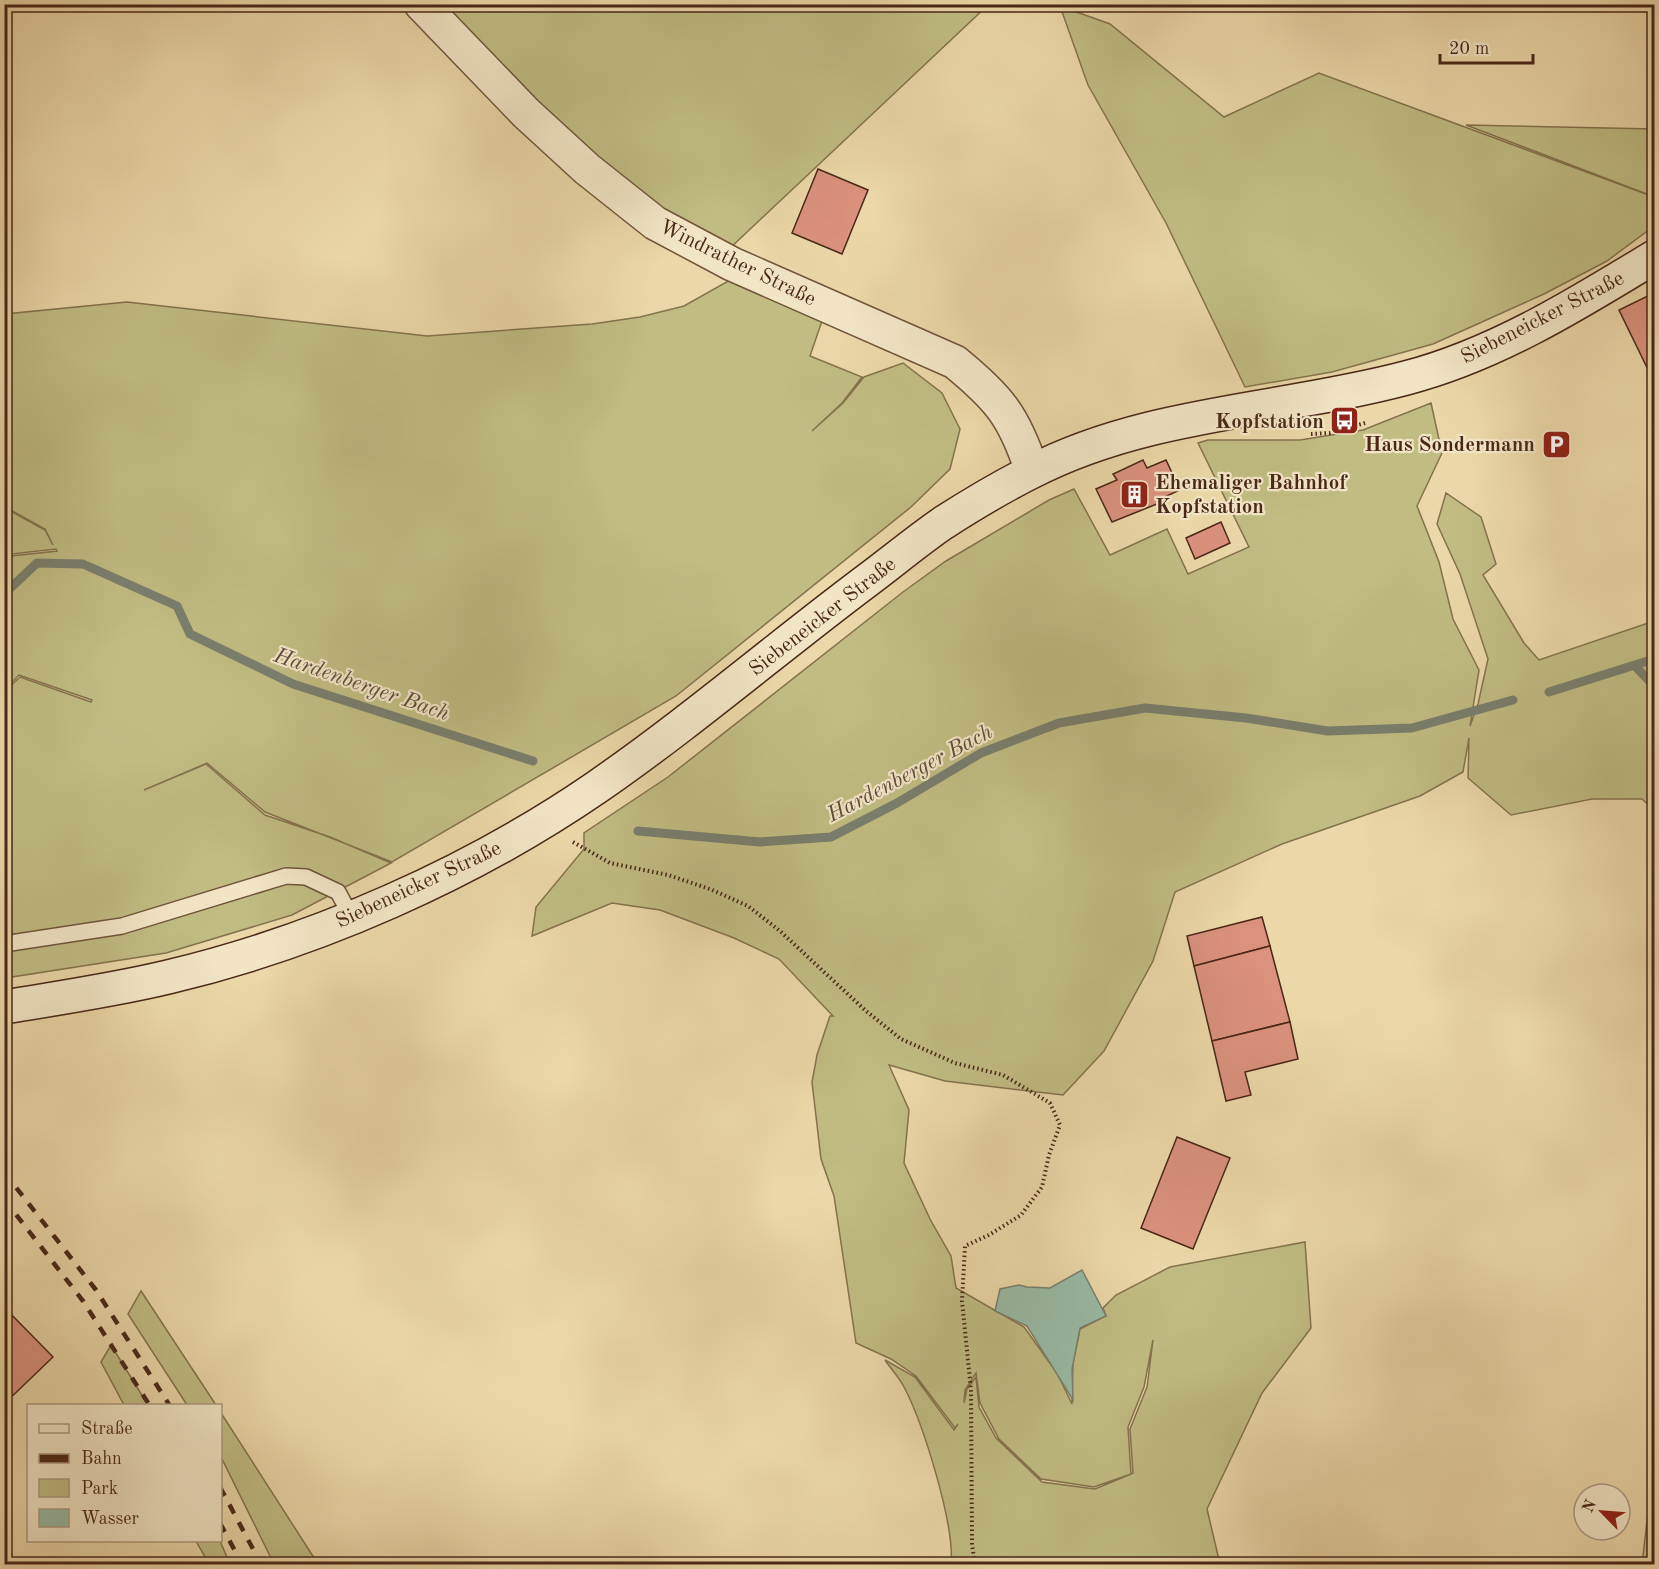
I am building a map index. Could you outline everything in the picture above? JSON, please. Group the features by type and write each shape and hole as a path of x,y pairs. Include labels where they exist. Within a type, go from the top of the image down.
{"main road":[{"name":"Windrather Straße","path":"421,4 526,113 587,169 655,223 732,264 955,362 986,387 1008,413 1023,443 1032,471"},
{"name":"Siebeneicker Straße","path":"4,1007 169,977 270,947 352,918 505,843 595,789 666,737 943,523 1032,471 1092,445 1160,426 1333,395 1408,378 1446,365 1502,342 1559,313 1654,257"}],"lane":[{"path":"4,944 122,926 286,876 306,877 338,892 352,918"}],"path":[{"path":"554,814 569,838 577,846 610,863 668,875 710,889 748,906 780,931 866,1011 901,1039 955,1063 1003,1075 1050,1103 1060,1125 1049,1155 1042,1187 1020,1215 989,1235 965,1246 962,1301 971,1390 972,1545 975,1564"}],"green space":[{"path":"436,5 988,5 729,249 682,223 612,174"},
{"path":"1060,6 1110,24 1224,117 1319,73 1654,197 1654,226 1607,261 1544,294 1433,344 1332,372 1245,387 1166,223 1088,85"},
{"path":"1466,125 1654,129 1654,193 1652,196"},
{"path":"730,280 822,321 810,356 862,377 842,403 812,431 843,403 864,377 903,363 942,393 960,429 950,469 911,507 676,696 392,862 348,845 391,863 292,915 166,953 5,978 5,691 20,677 91,702 92,700 19,675 5,689 5,552 11,556 57,551 56,549 12,554 5,550 5,508 45,530 53,545 45,529 5,507 5,314 127,302 427,336 592,324 640,317 684,306","holes":["207,763 265,812 319,833 265,815 206,764 144,790"]},
{"path":"1431,403 1442,453 1417,506 1439,562 1453,619 1479,670 1470,726 1478,704 1488,659 1460,574 1437,524 1446,493 1481,517 1496,564 1483,575 1524,643 1539,660 1654,621 1654,810 1642,799 1592,799 1511,815 1468,778 1469,738 1463,772 1420,796 1282,844 1175,892 1153,961 1104,1051 1063,1095 945,1081 889,1065 909,1110 904,1163 930,1219 951,1256 956,1288 1024,1327 1057,1373 1072,1404 1073,1363 1080,1329 1106,1316 1103,1308 1116,1295 1170,1267 1305,1242 1311,1328 1262,1393 1207,1509 1220,1564 951,1564 951,1547 943,1500 920,1424 904,1387 885,1360 915,1377 954,1430 958,1424 955,1428 916,1376 891,1359 856,1343 834,1196 821,1159 812,1082 817,1055 830,1016 833,1016 779,959 734,938 660,910 612,903 532,936 536,907 584,849 584,833 668,777 903,592 946,561 1049,500 1074,489 1110,555 1167,529 1188,574 1249,547 1198,443 1208,440 1300,440 1363,430","holes":["1153,1340 1147,1387 1130,1429 1133,1473 1131,1474 1128,1427 1144,1387","976,1373 980,1403 999,1439 1041,1479 1094,1487 1131,1474 1095,1489 1042,1482 996,1438 979,1407 976,1377 967,1389 964,1403 965,1390"]},
{"path":"141,1291 215,1404 186,1404 128,1314"},
{"path":"111,1345 147,1404 123,1404 101,1362"},
{"path":"222,1415 318,1564 274,1564 222,1459"},
{"path":"1654,1461 1654,1564 1642,1564"},
{"path":"197,1542 220,1542 230,1564 209,1564"}],"water":[{"path":"1082,1270 1106,1316 1080,1328 1072,1369 1073,1400 1027,1326 995,1311 1000,1289 1019,1285 1050,1288"}],"building":[{"path":"818,169 868,190 842,254 792,233"},
{"path":"1654,293 1654,382 1619,310"},
{"name":"Ehemaliger Bahnhof Kopfstation","path":"1143,460 1147,468 1166,460 1180,490 1160,499 1162,502 1112,522 1096,489 1117,480 1113,474"},
{"path":"1221,522 1230,543 1195,559 1186,538"},
{"path":"1262,917 1270,946 1194,966 1187,936"},
{"path":"1270,946 1290,1022 1212,1041 1194,966"},
{"path":"1290,1022 1298,1059 1245,1072 1251,1095 1226,1101 1212,1041"},
{"path":"1177,1137 1230,1158 1193,1249 1141,1228"},
{"path":"4,1307 53,1357 4,1404"}],"waterway":[{"name":"Hardenberger Bach","path":"4,594 37,563 83,564 177,606 190,634 293,684 533,761"},
{"name":"Hardenberger Bach","path":"1549,692 1654,659"},
{"path":"1635,666 1654,686"},
{"name":"Hardenberger Bach","path":"638,831 760,842 831,837 897,803 981,753 1059,723 1145,708 1246,718 1328,731 1412,728 1513,700"}],"railway":[{"path":"4,1172 96,1290 169,1404"},
{"path":"4,1199 83,1301 149,1404"},
{"path":"222,1491 261,1564"},
{"path":"222,1527 242,1564"}],"place":[{"name":"Kopfstation","path":"1345,421"},
{"name":"Haus Sondermann","path":"1556,444"},
{"name":"Ehemaliger Bahnhof Kopfstation","path":"1134,494"}]}
